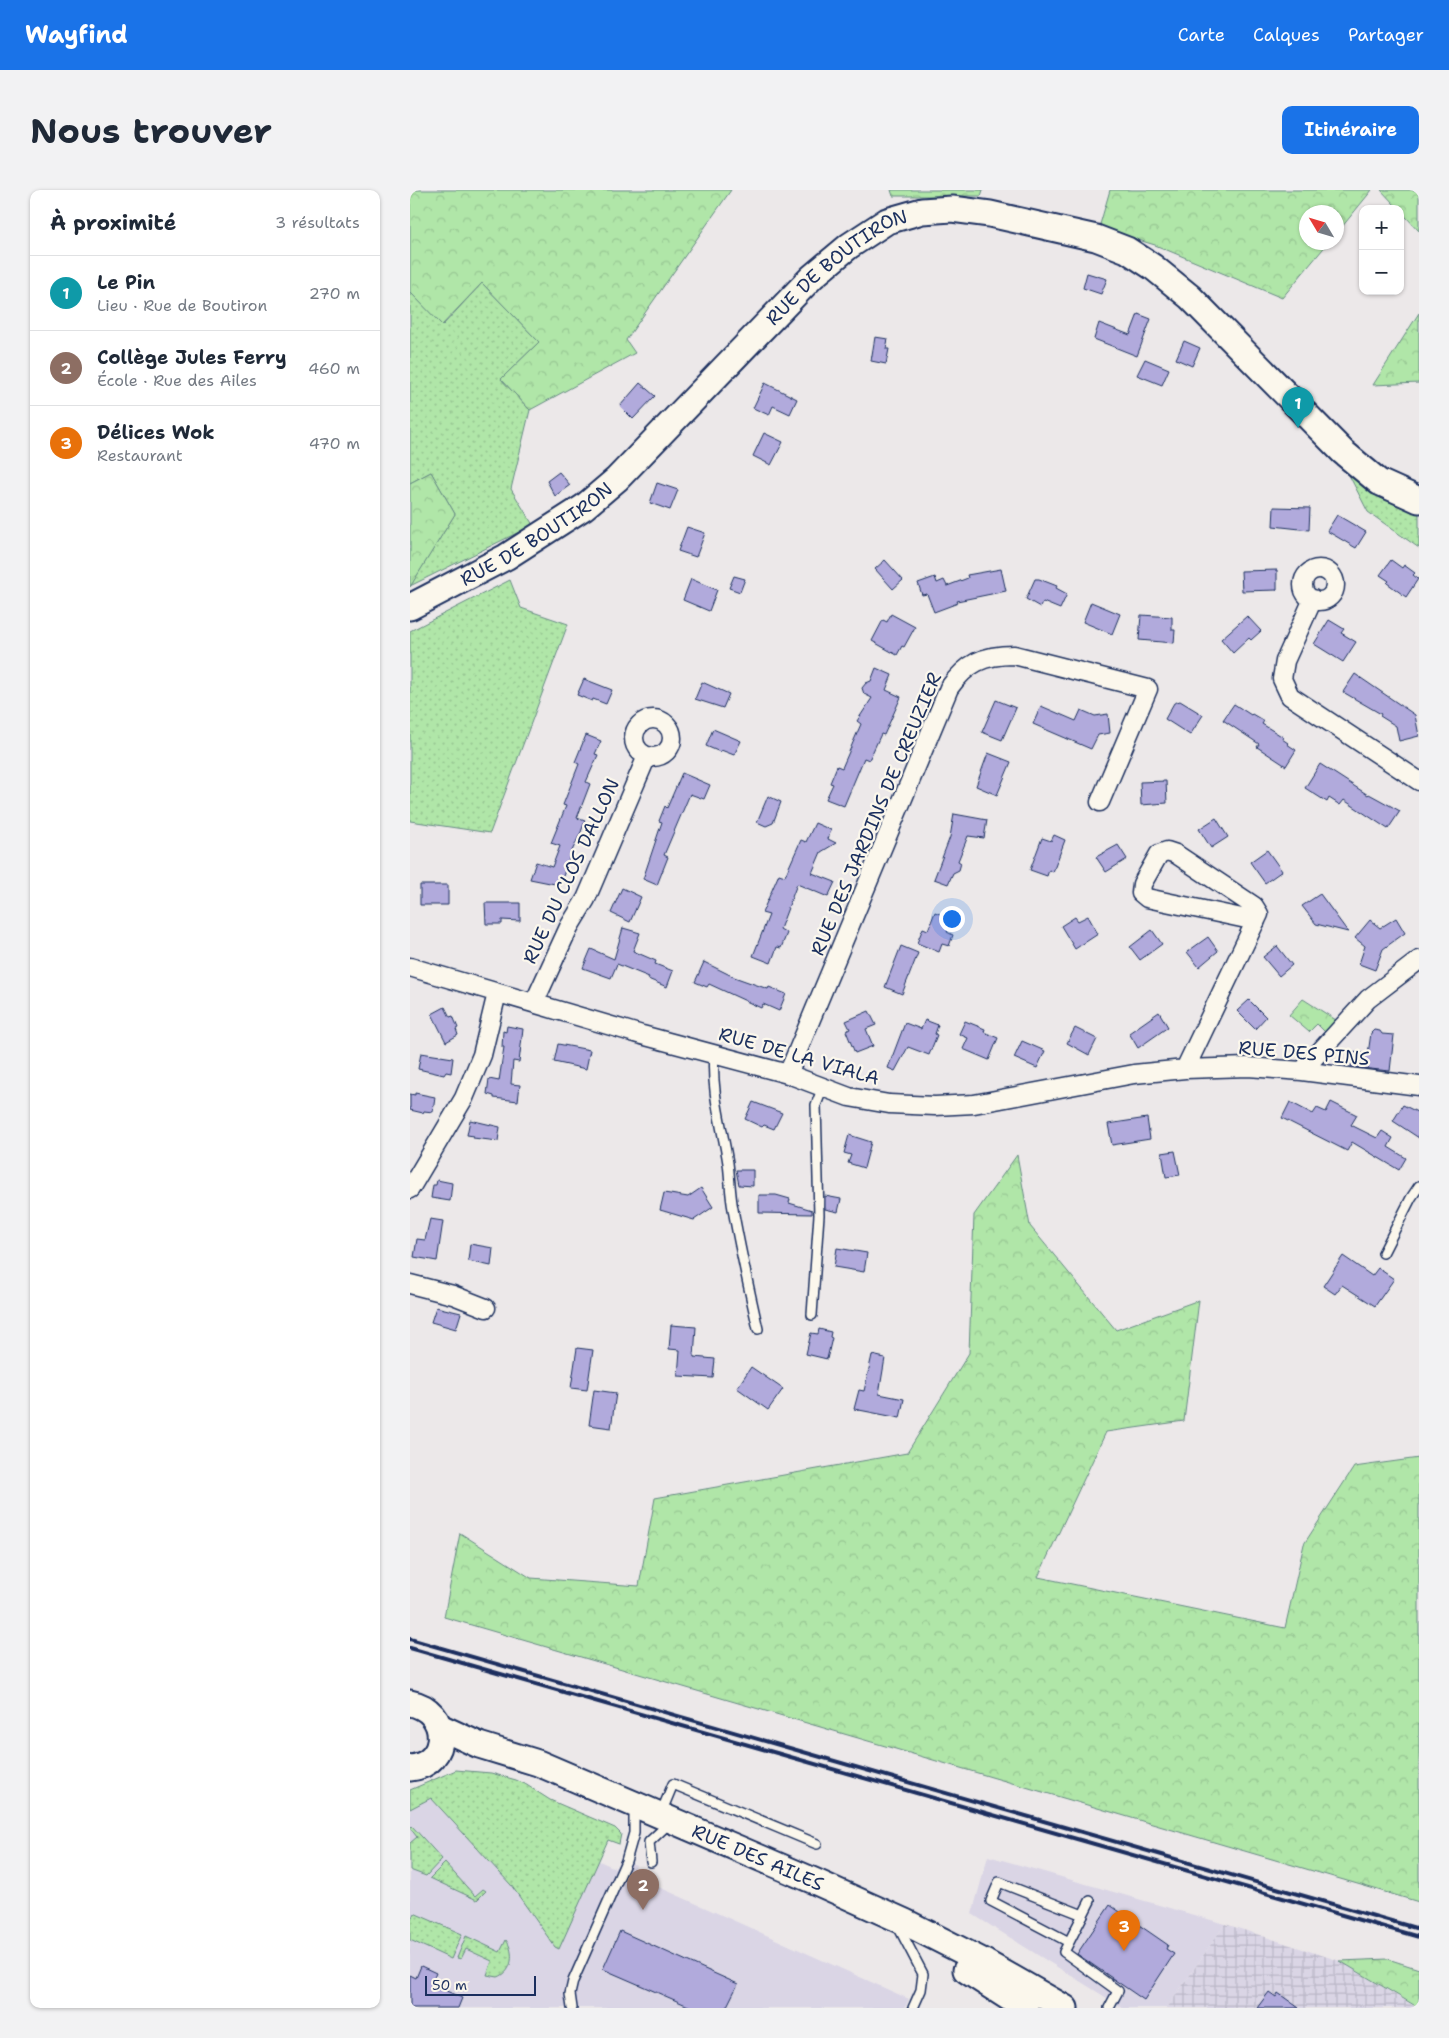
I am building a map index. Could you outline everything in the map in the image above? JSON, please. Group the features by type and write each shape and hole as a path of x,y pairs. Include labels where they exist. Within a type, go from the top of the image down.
{"main road":[{"name":"RUE DE BOUTIRON","path":"410,607 506,558 584,507 617,479 812,278 834,258 887,221 922,211 952,209 990,214 1096,238 1127,250 1153,266 1190,297 1343,452 1379,482 1419,500"},
{"path":"410,1702 419,1704 436,1718 439,1737 429,1761 411,1769"},
{"name":"RUE DES AILES","path":"439,1737 476,1754 534,1772 634,1817 661,1822 905,1922 986,1963 1065,2008"},
{"name":"RUE DES AILES","path":"439,1737 479,1745 538,1763 661,1822 900,1930 980,1978 1024,2008"}],"street":[{"path":"1313,599 1285,661 1282,678 1290,696 1419,781"},
{"name":"RUE DES JARDINS DE CREUZIER","path":"788,1074 949,688 960,673 978,661 995,655 1014,655 1148,689 1100,802"},
{"name":"RUE DU CLOS DALLON","path":"534,1003 568,927 586,899 646,756"},
{"path":"1185,1069 1256,921 1259,914 1254,906 1176,854 1167,851 1159,854 1142,884 1141,893 1147,898 1256,921"},
{"path":"1302,1071 1368,999 1419,960"},
{"name":"RUE DE LA VIALA","path":"410,967 642,1035 788,1074 850,1097 890,1104 935,1106 974,1104 1134,1074 1185,1069"},
{"path":"410,1189 464,1098 482,1055 497,993"},
{"name":"RUE DES PINS","path":"1185,1069 1248,1068 1302,1071 1419,1086"},
{"path":"410,1284 453,1295 486,1308"}],"lane":[{"path":"714,1053 713,1072 716,1106 741,1252 758,1329"},
{"path":"812,1315 819,1215 816,1105 823,1087"},
{"path":"1383,1253 1419,1186"},
{"path":"651,1862 649,1842 661,1822 673,1784 817,1844"},
{"path":"572,2008 570,1994 573,1981 626,1861 634,1832 634,1817"},
{"path":"1069,1942 991,1900 998,1882 1083,1915"},
{"path":"1090,1901 1064,1952 1118,1991 1109,2008"},
{"path":"900,1930 923,1974 920,1990 913,2008"}],"shaded area":[{"path":"456,1770 491,1773 516,1780 550,1800 615,1828 621,1834 619,1844 608,1840 599,1861 615,1868 622,1859 636,1865 632,1875 909,1999 905,2008 410,2008 410,1790"},
{"path":"988,1856 1225,1924 1167,2008 1123,2008 972,1914"},
{"path":"1225,1924 1340,1961 1417,2008 1167,2008"}],"green space":[{"path":"410,190 731,190 626,340 635,353 530,410 501,379 539,342 482,283 442,325 410,292"},
{"path":"891,190 983,190 981,196 893,196"},
{"path":"1110,190 1372,190 1344,224 1344,205 1299,205 1299,250 1322,250 1282,298 1155,245 1099,228"},
{"path":"1381,190 1419,190 1419,231 1404,215 1404,205 1395,205"},
{"path":"482,283 539,342 501,379 530,410 511,489 533,525 410,586 455,514 431,472 410,483 410,292 443,325"},
{"path":"1419,313 1419,383 1373,385"},
{"path":"431,472 455,514 410,587 410,483"},
{"path":"1348,473 1384,497 1419,513 1419,548 1368,512"},
{"path":"510,580 521,608 568,624 490,833 410,821 410,631"},
{"path":"1303,999 1336,1020 1325,1032 1317,1024 1309,1032 1289,1015"},
{"path":"1017,1155 1030,1226 1116,1330 1199,1300 1184,1421 1106,1432 1038,1577 1285,1628 1304,1544 1354,1467 1419,1458 1419,1902 444,1617 460,1533 531,1578 639,1586 655,1498 907,1453 969,1353 974,1215"},
{"path":"456,1770 491,1773 516,1780 550,1800 615,1828 621,1834 619,1844 608,1840 559,1949 555,1947 511,1885 431,1798 410,1809 410,1790"},
{"path":"412,1826 442,1859 426,1876 410,1870 410,1843 417,1837 410,1828"},
{"path":"445,1863 475,1896 483,1889 486,1891 477,1900 430,1878"},
{"path":"414,1913 462,1934 451,1959 410,1940 410,1922"},
{"path":"466,1936 500,1952 506,1940 511,1950 511,1961 507,1971 498,1977 487,1975 492,1961 466,1949 461,1959 457,1958"},
{"path":"1388,1959 1419,1969 1419,2008 1340,1961"}],"building":[{"path":"1087,273 1107,279 1101,294 1083,288"},
{"path":"1138,314 1151,319 1137,356 1094,339 1099,323 1130,335"},
{"path":"875,337 888,339 886,349 889,349 886,364 871,361"},
{"path":"1184,341 1200,348 1192,366 1176,359"},
{"path":"1145,359 1169,369 1162,385 1137,375"},
{"path":"640,383 655,396 633,419 620,406"},
{"path":"765,383 797,399 790,414 773,406 769,415 753,408"},
{"path":"764,433 783,442 771,465 753,456"},
{"path":"559,472 570,485 555,496 547,481"},
{"path":"657,483 678,490 670,510 650,503"},
{"path":"1274,507 1310,508 1309,530 1273,526"},
{"path":"1337,515 1366,532 1356,548 1327,531"},
{"path":"687,527 705,533 696,557 678,551"},
{"path":"885,560 903,580 893,589 875,569"},
{"path":"1391,560 1402,568 1404,565 1415,573 1413,575 1418,579 1406,597 1387,583 1389,581 1380,575"},
{"path":"1001,569 1006,591 957,601 958,603 934,612 927,594 922,595 918,583 935,577 937,583 944,580 947,586 968,578 967,575"},
{"path":"1277,570 1277,590 1242,591 1241,571"},
{"path":"734,576 745,579 740,592 729,588"},
{"path":"691,579 717,590 709,611 683,600"},
{"path":"1035,579 1057,586 1056,588 1067,594 1060,609 1043,602 1040,607 1026,599"},
{"path":"1091,602 1120,614 1112,634 1083,622"},
{"path":"891,614 915,627 904,647 902,646 897,655 872,641 883,620 887,622"},
{"path":"1141,615 1172,617 1172,630 1175,630 1174,643 1139,640"},
{"path":"1247,616 1261,631 1251,640 1249,638 1233,653 1221,639"},
{"path":"1329,620 1344,629 1341,633 1356,642 1343,662 1314,644"},
{"path":"876,668 892,675 886,690 901,697 884,735 881,734 869,760 864,758 844,806 826,799 833,784 830,783 837,766 842,768 861,724 857,721 872,698 864,694 862,688 871,681"},
{"path":"1355,674 1415,715 1419,736 1399,741 1396,726 1380,716 1381,714 1343,692"},
{"path":"584,679 612,690 606,704 577,695"},
{"path":"702,682 729,694 723,708 695,699"},
{"path":"996,700 1016,708 1002,740 982,732"},
{"path":"1180,701 1203,715 1190,735 1165,719 1174,703"},
{"path":"1234,704 1264,721 1262,724 1283,737 1282,739 1287,744 1296,750 1286,766 1257,747 1259,744 1223,720"},
{"path":"1041,706 1076,721 1081,710 1095,716 1108,714 1110,733 1098,735 1091,749 1033,724"},
{"path":"713,729 741,741 734,755 706,746"},
{"path":"586,735 601,741 595,754 598,755 586,782 590,784 577,818 585,821 581,832 571,853 560,885 530,879 536,862 552,867 560,846 551,843 566,806 563,805 579,764 575,762"},
{"path":"988,753 1011,762 997,795 976,786"},
{"path":"1320,764 1368,795 1400,811 1388,829 1344,800 1340,805 1329,798 1327,802 1305,788"},
{"path":"682,773 710,785 704,799 690,794 664,855 668,857 657,885 643,879 662,822 659,821 665,806 667,808"},
{"path":"1166,781 1167,803 1141,805 1140,782"},
{"path":"768,796 781,802 773,823 766,826 757,822"},
{"path":"954,814 987,820 984,838 968,836 958,861 961,863 959,870 953,873 948,884 934,879 950,837"},
{"path":"1216,818 1228,837 1211,848 1199,829"},
{"path":"815,823 831,830 828,839 836,843 821,852 812,873 835,882 828,897 797,884 780,929 787,933 781,948 777,947 771,963 753,956 769,915 762,913 779,874 785,876 801,840 806,842"},
{"path":"1054,835 1065,840 1053,872 1049,870 1047,876 1030,870 1042,838 1051,841"},
{"path":"1118,845 1127,859 1106,872 1096,857"},
{"path":"1267,850 1282,871 1265,883 1250,862"},
{"path":"420,885 448,885 448,905 420,905"},
{"path":"622,888 641,897 630,922 611,913"},
{"path":"1320,894 1348,932 1316,924 1302,906"},
{"path":"485,903 520,903 520,921 502,920 502,924 486,924"},
{"path":"935,912 952,919 947,932 953,935 949,946 942,944 939,952 917,943 923,928 928,930"},
{"path":"1088,916 1098,934 1075,949 1061,926 1075,917 1078,921"},
{"path":"1396,918 1405,933 1383,949 1375,970 1359,964 1365,946 1355,938 1370,920 1380,928"},
{"path":"623,928 640,933 633,951 656,961 655,964 673,971 667,987 648,979 649,977 617,964 611,978 583,968 591,949 614,959"},
{"path":"1152,930 1162,944 1140,960 1130,947"},
{"path":"1208,937 1218,951 1199,967 1187,952"},
{"path":"901,946 918,953 902,994 885,987"},
{"path":"1277,946 1292,965 1279,976 1263,957"},
{"path":"704,962 734,977 786,994 779,1011 763,1004 761,1008 709,984 707,987 695,982"},
{"path":"1249,1000 1266,1017 1255,1029 1237,1011"},
{"path":"445,1007 450,1017 453,1016 458,1028 456,1029 458,1035 446,1042 432,1014"},
{"path":"869,1011 876,1025 866,1029 873,1046 855,1053 846,1031 850,1029 846,1021"},
{"path":"1159,1012 1168,1027 1138,1048 1129,1033"},
{"path":"925,1020 938,1025 935,1034 937,1035 929,1055 908,1047 895,1071 888,1068 905,1023 921,1029"},
{"path":"965,1021 985,1029 984,1032 998,1038 989,1060 963,1049 968,1038 959,1034"},
{"path":"507,1026 523,1029 519,1062 513,1061 511,1084 520,1085 518,1101 494,1098 494,1096 487,1094 489,1079 499,1081 504,1047 502,1047 503,1031 506,1032"},
{"path":"1075,1028 1097,1039 1089,1055 1067,1043"},
{"path":"1374,1030 1380,1031 1382,1034 1394,1035 1390,1071 1351,1067 1353,1052 1368,1054 1371,1033"},
{"path":"1022,1041 1045,1051 1037,1068 1014,1058"},
{"path":"558,1044 590,1050 586,1069 554,1062"},
{"path":"421,1053 453,1058 451,1073 446,1072 444,1075 418,1069"},
{"path":"415,1093 435,1097 433,1112 424,1111 423,1113 410,1110 410,1094 415,1095"},
{"path":"753,1102 782,1113 774,1129 764,1125 762,1127 745,1119"},
{"path":"1290,1102 1313,1114 1317,1108 1326,1112 1331,1102 1357,1115 1351,1125 1377,1138 1382,1131 1393,1138 1388,1147 1406,1158 1399,1170 1352,1142 1347,1151 1282,1118"},
{"path":"1403,1105 1419,1113 1419,1138 1393,1121"},
{"path":"1147,1118 1150,1139 1112,1145 1108,1124"},
{"path":"470,1120 500,1127 498,1141 473,1138 474,1136 467,1135"},
{"path":"849,1135 871,1142 864,1168 848,1163 851,1155 844,1153"},
{"path":"1175,1151 1180,1175 1166,1177 1162,1153"},
{"path":"736,1170 753,1170 753,1186 739,1185"},
{"path":"437,1180 452,1183 450,1201 431,1198 433,1185 436,1185"},
{"path":"701,1188 713,1207 694,1220 660,1210 664,1193 688,1197"},
{"path":"759,1195 776,1195 790,1199 789,1203 812,1210 812,1214 759,1213"},
{"path":"825,1196 841,1199 838,1212 825,1209"},
{"path":"430,1219 443,1221 437,1261 414,1257 417,1239 425,1240"},
{"path":"470,1244 493,1248 491,1266 468,1261"},
{"path":"837,1248 867,1253 864,1272 834,1267"},
{"path":"1343,1256 1372,1276 1378,1268 1394,1279 1375,1306 1342,1285 1335,1294 1323,1286"},
{"path":"436,1307 461,1313 456,1329 431,1322"},
{"path":"671,1325 696,1327 694,1357 715,1359 713,1378 678,1376 680,1350 669,1349"},
{"path":"819,1329 831,1332 830,1337 832,1338 827,1359 806,1354 811,1333 818,1334"},
{"path":"577,1348 593,1350 587,1390 571,1388"},
{"path":"872,1355 885,1358 879,1394 904,1399 900,1418 854,1409 859,1390 864,1391"},
{"path":"751,1367 783,1389 768,1410 737,1388"},
{"path":"594,1390 616,1393 611,1428 589,1425"},
{"path":"1110,1905 1168,1945 1166,1949 1174,1954 1144,2000 1077,1954"},
{"path":"620,1931 738,1984 726,2008 693,2008 603,1969"},
{"path":"421,1966 436,1973 431,1984 462,1998 458,2008 410,2008 410,1975 416,1978"},
{"path":"1269,1992 1276,1997 1278,1993 1299,2008 1257,2008"}],"railway":[{"path":"410,1639 1419,1929"},
{"path":"410,1648 1419,1937"}],"place":[{"name":"Le Pin","path":"1298,428"},
{"name":"Collège Jules Ferry","path":"643,1910"},
{"name":"Délices Wok","path":"1124,1951"}]}
